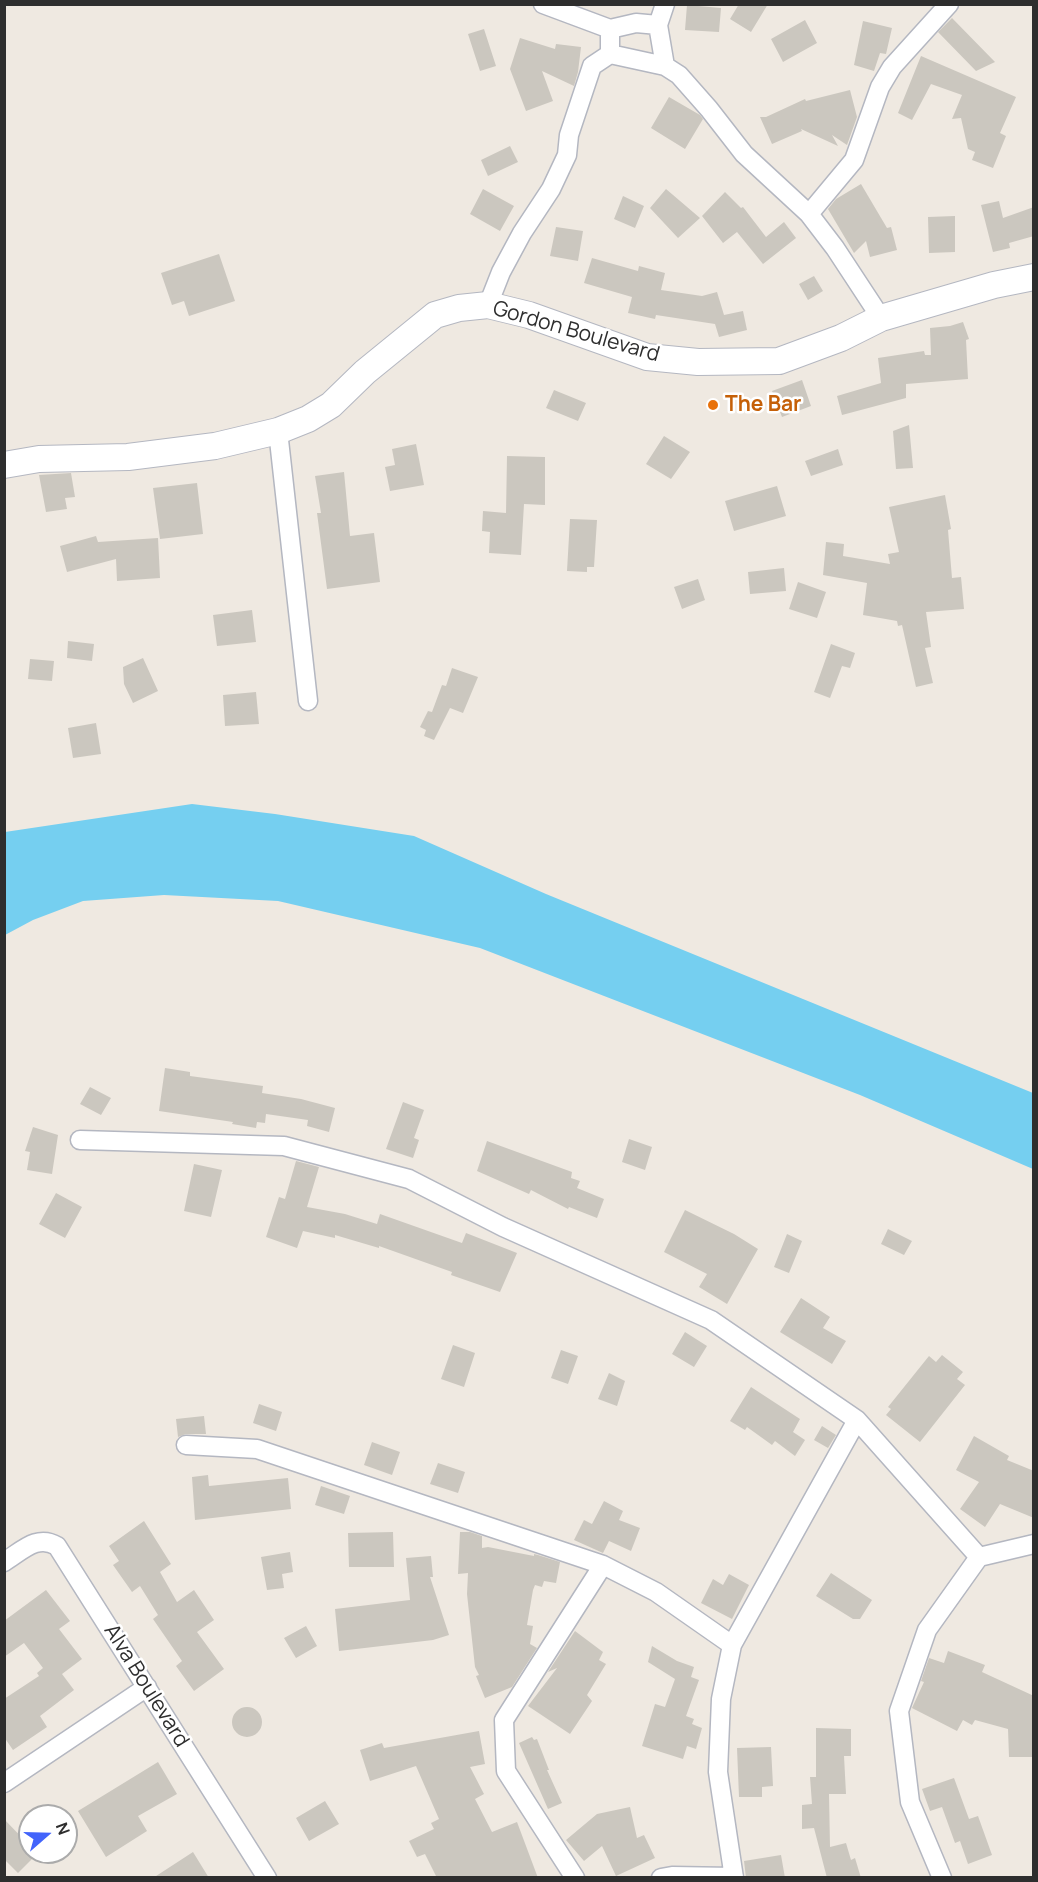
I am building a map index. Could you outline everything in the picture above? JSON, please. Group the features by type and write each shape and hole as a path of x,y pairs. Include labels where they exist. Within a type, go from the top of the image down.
{"street":[{"path":"543,4 610,29 636,23 658,25"},
{"path":"665,4 658,25 665,66"},
{"path":"809,214 854,160 880,87 892,67 949,4"},
{"path":"610,29 610,54"},
{"path":"488,305 501,272 522,233 551,189 567,155 569,135 592,66 610,54 665,66 679,75 702,100 744,154 809,214 835,248 881,318"},
{"name":"Gordon Boulevard","path":"4,465 39,459 128,457 215,446 278,431 308,419 330,405 365,372 435,315 459,308 488,305 529,315 647,357 698,362 779,361 841,338 881,318 994,285 1034,278"},
{"path":"278,431 308,701"},
{"path":"80,1140 284,1146 408,1179 503,1227 711,1320 857,1420 979,1557"},
{"path":"661,1878 672,1876 734,1877 718,1772 721,1699 732,1645 857,1420"},
{"path":"186,1445 257,1449 603,1565 656,1592 732,1645"},
{"name":"Alva Boulevard","path":"4,1562 36,1541 49,1541 57,1546 267,1878"},
{"path":"942,1878 910,1802 899,1711 927,1630 979,1557 1034,1544"},
{"path":"575,1878 506,1771 504,1720 603,1565"},
{"path":"4,1783 147,1687"}],"water":[{"path":"192,804 275,814 414,836 546,894 1033,1093 1033,1169 860,1095 480,948 278,901 164,895 83,901 33,920 5,935 5,832"}],"building":[{"path":"739,4 768,4 751,32 730,19"},
{"path":"687,5 721,8 719,32 685,30"},
{"path":"952,18 995,62 976,71 938,32"},
{"path":"805,20 817,43 783,62 771,39"},
{"path":"863,21 892,28 886,54 880,53 874,71 854,65"},
{"path":"484,29 496,66 480,71 468,34"},
{"path":"520,38 555,49 556,44 581,47 574,86 542,71 553,101 526,111 510,69"},
{"path":"921,56 1016,97 1000,133 1006,136 993,168 972,160 975,152 968,149 961,118 952,119 962,95 931,84 912,120 898,113"},
{"path":"850,90 857,117 847,145 832,135 838,146 801,129 802,131 772,144 760,117 766,117 805,99 806,101"},
{"path":"669,97 703,119 685,149 651,128"},
{"path":"510,146 518,162 488,176 481,160"},
{"path":"861,184 887,228 891,227 897,250 870,257 866,241 854,253 828,209 836,199"},
{"path":"483,189 514,206 500,231 470,214"},
{"path":"666,189 700,218 678,238 650,208"},
{"path":"725,192 741,208 743,207 766,237 784,222 796,238 763,264 737,232 723,243 702,216"},
{"path":"623,196 644,206 635,228 614,219"},
{"path":"999,201 1003,218 1034,207 1034,236 1009,243 1010,248 993,252 981,205"},
{"path":"955,216 955,252 929,253 928,217"},
{"path":"556,227 583,231 578,261 550,256"},
{"path":"219,254 235,301 189,316 184,301 172,305 161,273"},
{"path":"592,258 638,271 639,266 665,273 661,290 702,296 717,292 724,315 743,311 747,330 719,337 715,324 656,315 655,319 628,313 632,297 584,283"},
{"path":"814,276 823,291 808,300 799,284"},
{"path":"963,322 969,339 966,340 968,379 906,384 906,398 842,415 837,396 881,383 878,358 924,351 925,355 931,355 930,328"},
{"path":"802,380 811,406 782,417 772,391"},
{"path":"554,390 586,403 578,421 546,408"},
{"path":"909,425 913,468 896,469 893,431"},
{"path":"664,436 690,452 671,479 646,464"},
{"path":"416,444 424,485 390,491 385,467 395,465 392,449"},
{"path":"838,449 843,465 811,476 805,461"},
{"path":"507,456 545,457 545,505 524,504 521,555 489,553 490,532 482,531 483,511 506,513"},
{"path":"344,472 350,536 374,533 380,582 327,589 317,513 321,513 315,476"},
{"path":"71,473 75,497 65,498 67,509 46,512 39,475"},
{"path":"197,483 203,534 160,539 153,488"},
{"path":"777,486 786,516 734,531 725,501"},
{"path":"945,495 951,529 948,530 952,578 961,577 964,609 926,612 931,647 925,648 933,683 916,687 902,625 898,626 897,621 863,615 867,583 823,575 826,542 844,544 843,556 890,564 888,554 899,552 889,507"},
{"path":"570,519 597,520 594,567 587,567 587,572 567,571"},
{"path":"96,536 98,542 158,538 160,578 117,581 116,559 67,572 60,546"},
{"path":"784,568 786,591 750,594 748,572"},
{"path":"698,579 705,600 682,609 674,587"},
{"path":"798,582 826,592 817,618 789,609"},
{"path":"252,610 256,642 217,646 213,615"},
{"path":"68,641 94,644 92,661 67,658"},
{"path":"831,644 855,653 850,668 842,666 830,698 814,692"},
{"path":"143,658 158,691 133,703 124,684 123,667"},
{"path":"30,659 54,661 52,681 28,679"},
{"path":"452,668 478,677 463,713 450,708 434,740 424,736 426,730 420,727 428,711 432,712 442,685 446,686"},
{"path":"256,692 259,724 225,726 223,695"},
{"path":"96,723 101,754 73,758 68,728"},
{"path":"165,1068 190,1072 190,1076 263,1086 262,1093 301,1099 335,1108 329,1132 307,1126 308,1120 266,1114 265,1123 257,1122 256,1128 232,1124 233,1122 159,1111"},
{"path":"90,1087 111,1098 101,1115 80,1104"},
{"path":"403,1102 424,1110 414,1138 419,1140 413,1158 386,1149"},
{"path":"33,1127 58,1135 52,1174 27,1170 30,1152 25,1151"},
{"path":"629,1139 652,1147 645,1170 622,1162"},
{"path":"487,1141 572,1172 571,1178 580,1181 577,1188 604,1199 597,1218 569,1207 568,1209 531,1190 529,1194 477,1171"},
{"path":"296,1161 319,1167 307,1207 345,1214 377,1224 380,1214 462,1243 466,1233 517,1253 500,1292 379,1246 379,1248 335,1235 335,1238 303,1231 297,1248 266,1237 279,1197 285,1199"},
{"path":"194,1164 222,1170 211,1217 184,1211"},
{"path":"56,1193 82,1207 65,1238 39,1224"},
{"path":"685,1210 734,1234 758,1249 727,1304 699,1287 707,1274 664,1252"},
{"path":"888,1229 912,1241 904,1255 881,1244"},
{"path":"787,1234 802,1241 789,1273 774,1267"},
{"path":"801,1298 830,1317 823,1328 846,1341 832,1364 780,1332"},
{"path":"685,1332 707,1346 694,1367 672,1354"},
{"path":"453,1345 475,1353 464,1387 441,1379"},
{"path":"561,1350 578,1356 568,1384 551,1378"},
{"path":"942,1355 963,1372 957,1379 965,1385 920,1442 886,1415 891,1409 888,1407 929,1356 936,1362"},
{"path":"609,1373 625,1381 617,1406 598,1399"},
{"path":"751,1387 800,1419 793,1432 805,1440 795,1456 775,1441 772,1445 747,1427 745,1430 730,1421"},
{"path":"259,1404 282,1412 276,1431 253,1423"},
{"path":"204,1416 206,1434 186,1434 178,1437 176,1419"},
{"path":"822,1426 836,1435 828,1448 814,1440"},
{"path":"974,1436 1009,1456 1007,1460 1034,1471 1034,1518 1000,1504 985,1527 960,1509 979,1482 956,1470"},
{"path":"372,1442 400,1452 392,1475 364,1465"},
{"path":"438,1463 465,1472 458,1493 430,1484"},
{"path":"208,1475 209,1486 288,1478 291,1509 195,1520 192,1477"},
{"path":"321,1486 350,1496 344,1514 315,1505"},
{"path":"604,1501 623,1511 619,1520 640,1528 631,1551 609,1541 603,1553 574,1540 584,1520 592,1524"},
{"path":"144,1521 171,1564 160,1572 177,1602 194,1590 214,1620 197,1632 224,1669 194,1691 176,1666 182,1661 153,1619 158,1615 140,1586 132,1592 113,1565 119,1561 109,1546"},
{"path":"393,1532 394,1567 349,1567 348,1533"},
{"path":"460,1532 482,1536 482,1548 488,1547 534,1556 534,1554 560,1562 556,1583 544,1581 542,1587 535,1585 533,1590 527,1625 533,1626 530,1644 537,1648 512,1687 485,1698 476,1676 479,1675 475,1667 467,1594 468,1573 458,1574"},
{"path":"290,1552 293,1572 282,1574 284,1588 267,1590 261,1557"},
{"path":"431,1556 433,1577 430,1577 449,1635 433,1640 339,1651 335,1609 410,1600 406,1558"},
{"path":"831,1573 872,1600 860,1619 853,1619 816,1596"},
{"path":"729,1574 749,1585 732,1619 701,1603 713,1579 723,1585"},
{"path":"46,1590 70,1621 59,1629 82,1659 62,1674 74,1690 40,1716 47,1727 13,1750 4,1737 4,1699 39,1676 37,1673 43,1668 24,1643 4,1657 4,1621"},
{"path":"306,1626 317,1646 296,1658 284,1638"},
{"path":"575,1631 603,1652 599,1660 606,1664 587,1695 592,1701 570,1734 528,1706 557,1668 548,1672"},
{"path":"652,1646 677,1661 694,1667 691,1677 699,1680 686,1716 694,1719 692,1724 702,1728 696,1749 687,1746 683,1759 642,1746 655,1704 665,1707 675,1679 648,1662"},
{"path":"948,1651 985,1665 982,1672 1034,1696 1034,1757 1009,1757 1008,1729 975,1720 972,1725 963,1720 957,1731 912,1708 924,1682 921,1681 929,1658 944,1663"},
{"path":"247,1707 253,1708 261,1716 261,1728 253,1736 247,1737 241,1736 233,1728 232,1722 233,1716 241,1708"},
{"path":"816,1728 851,1729 851,1756 844,1756 846,1794 829,1794 830,1847 846,1843 851,1860 855,1858 861,1878 827,1878 814,1828 802,1829 802,1805 812,1804 810,1777 816,1777"},
{"path":"479,1731 485,1764 470,1767 484,1794 475,1799 492,1832 517,1822 538,1878 437,1878 425,1854 417,1857 409,1841 434,1829 431,1823 439,1819 416,1766 370,1781 360,1750 382,1743 384,1748"},
{"path":"532,1737 534,1740 537,1739 549,1770 547,1770 562,1803 548,1809 519,1743"},
{"path":"771,1747 773,1786 762,1787 762,1797 739,1797 737,1748"},
{"path":"158,1762 177,1794 138,1816 147,1831 106,1857 78,1811"},
{"path":"954,1778 969,1819 978,1816 992,1855 968,1864 960,1841 955,1843 942,1807 930,1811 922,1789"},
{"path":"325,1801 339,1824 309,1841 296,1818"},
{"path":"630,1807 637,1838 644,1835 655,1858 616,1876 602,1846 584,1861 566,1840 597,1814"},
{"path":"4,1819 18,1834 18,1864 27,1864 18,1873 4,1859"},
{"path":"193,1852 209,1878 153,1878"},
{"path":"781,1855 785,1878 746,1878 744,1861"}],"place":[{"name":"The Bar","path":"713,405"}]}
